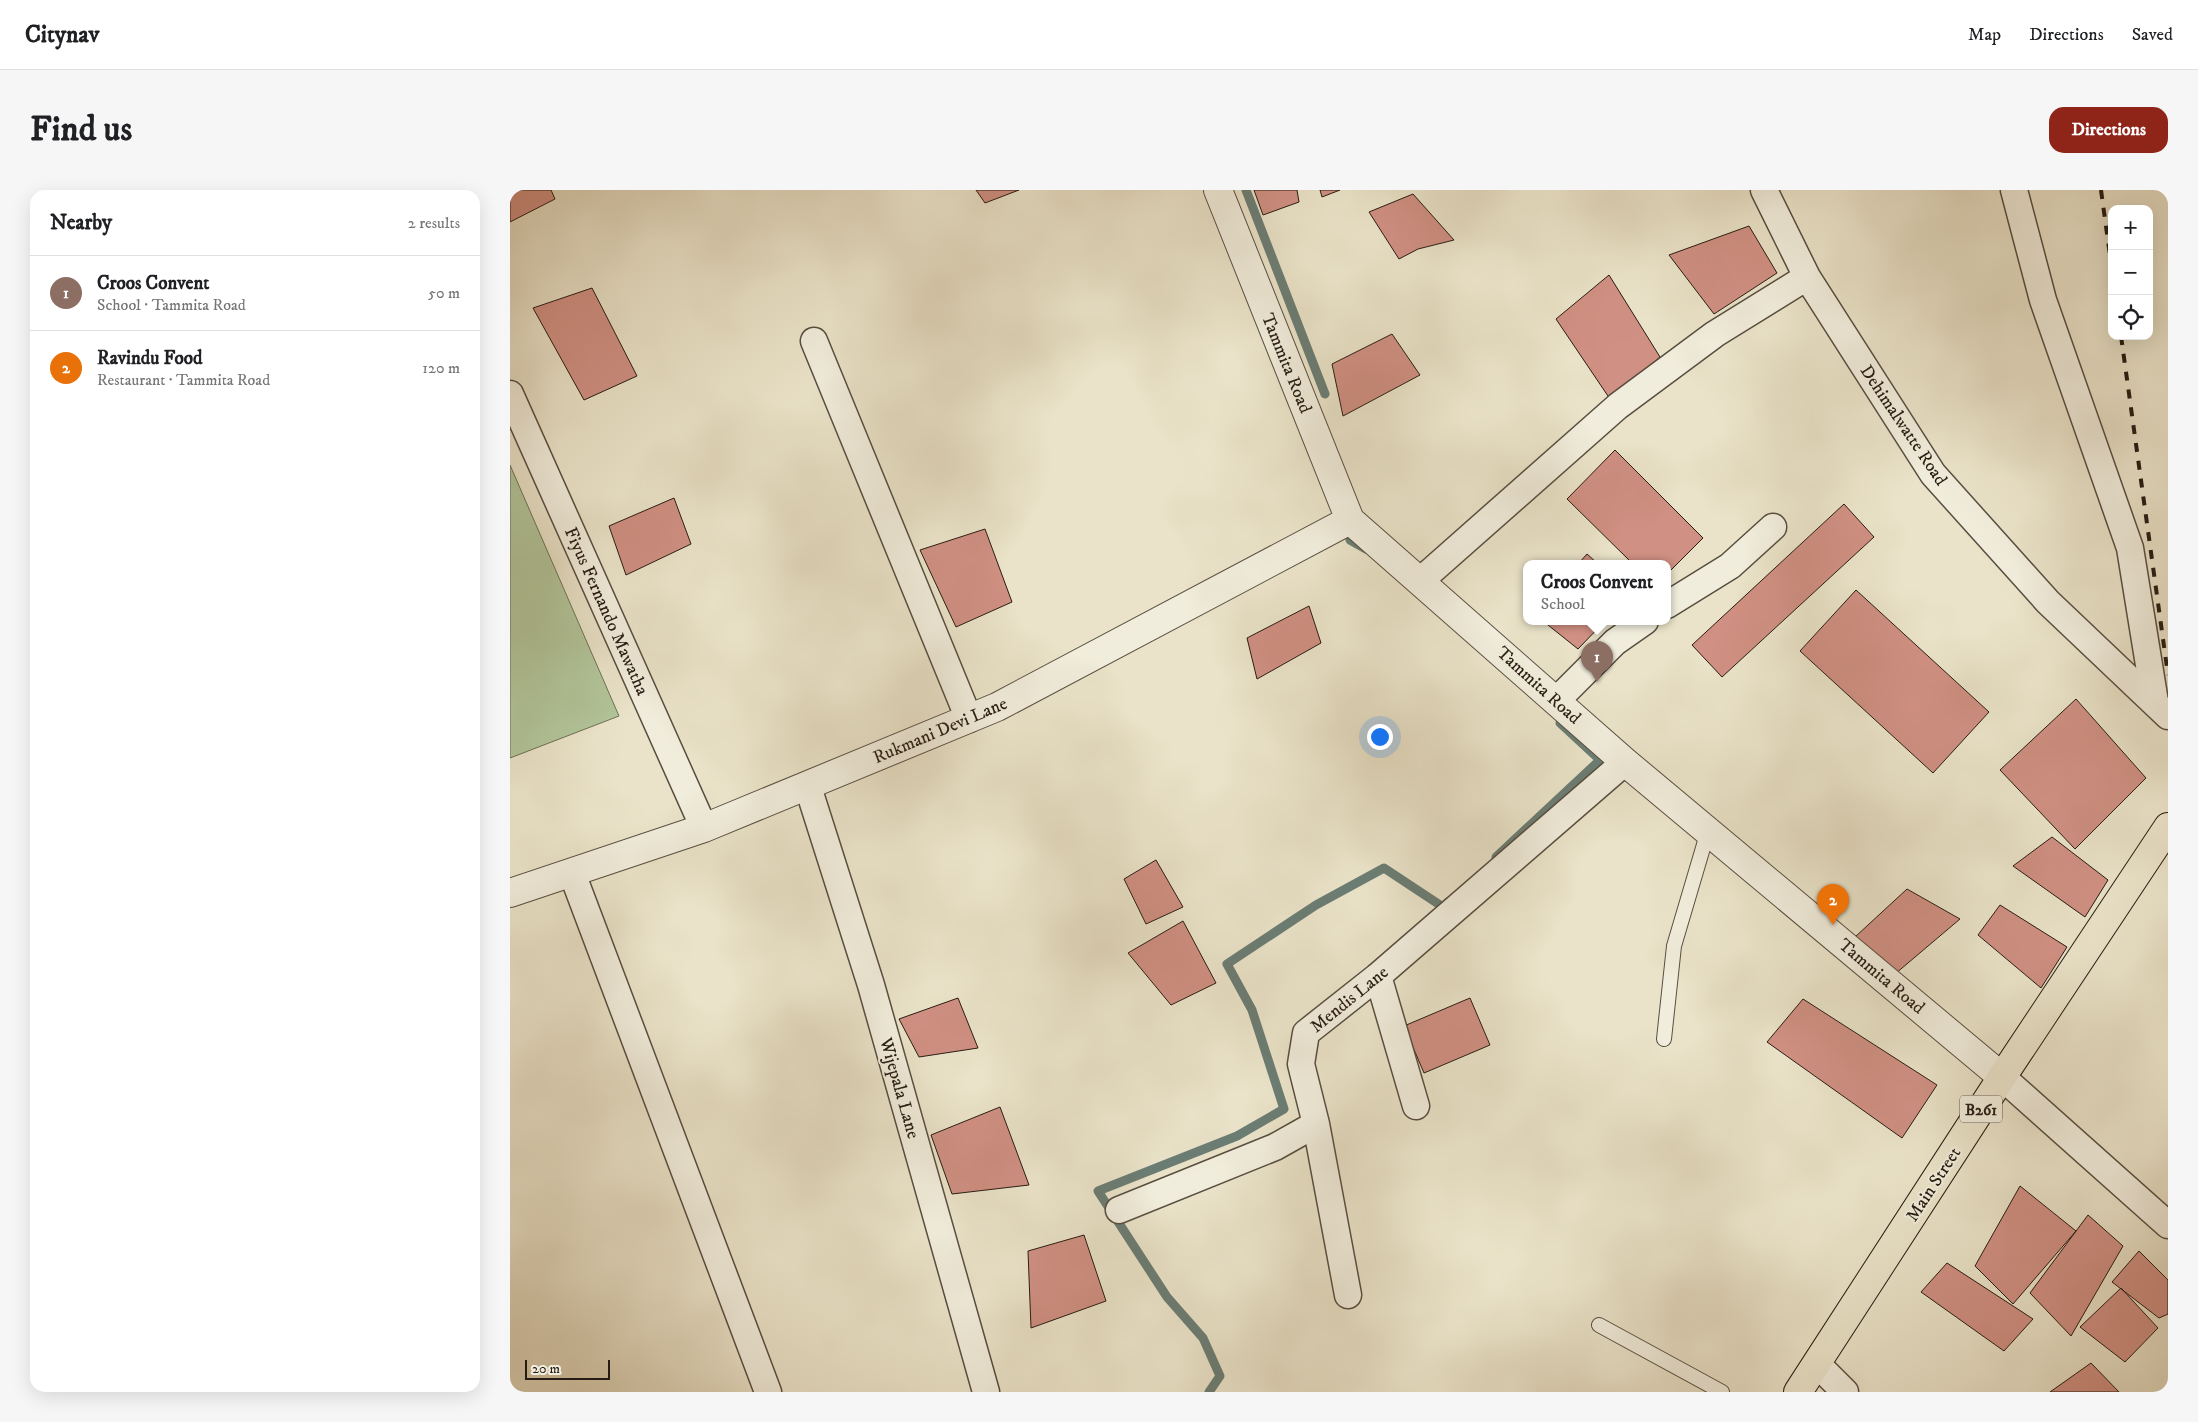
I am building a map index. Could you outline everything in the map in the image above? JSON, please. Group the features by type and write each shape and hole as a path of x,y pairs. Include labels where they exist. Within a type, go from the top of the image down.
{"main road":[{"name":"Main Street","path":"1798,1392 2002,1077 2168,827"}],"street":[{"name":"Tammita Road","path":"1218,190 1350,520 1625,762 2002,1077"},
{"name":"Dehimalwatte Road","path":"1764,190 1807,276 1933,474 2048,602 2161,709"},
{"path":"2014,190 2043,300 2130,548 2161,709"},
{"path":"1420,580 1618,406 1715,334 1807,276"},
{"path":"814,341 969,719"},
{"name":"Fiyus Fernando Mawatha","path":"510,394 704,828"},
{"name":"Rukmani Devi Lane","path":"510,893 704,828 808,787 969,719 1006,702 1350,520"},
{"path":"1671,603 1730,566 1773,527"},
{"path":"1556,700 1615,642 1639,625"},
{"name":"Mendis Lane","path":"1348,1294 1316,1124 1301,1064 1306,1033 1378,976 1625,762"},
{"name":"Wijepala Lane","path":"808,787 871,985 986,1392"},
{"path":"572,873 768,1392"},
{"path":"1378,976 1416,1106"},
{"path":"2002,1077 2168,1225"},
{"path":"1119,1210 1275,1147 1316,1124"},
{"path":"1817,1364 1844,1392"}],"lane":[{"path":"1664,1039 1674,946 1708,831"},
{"path":"1599,1325 1722,1392"}],"green space":[{"path":"510,465 619,716 510,758"}],"building":[{"path":"510,190 551,190 555,199 510,222"},
{"path":"976,190 1019,190 985,203"},
{"path":"1254,190 1297,190 1299,202 1263,215"},
{"path":"1320,190 1340,190 1322,197"},
{"path":"1413,194 1454,240 1418,249 1399,259 1369,212"},
{"path":"1749,226 1777,273 1714,314 1669,255"},
{"path":"1609,275 1660,357 1610,399 1556,319"},
{"path":"592,288 637,376 584,400 533,308"},
{"path":"1392,334 1420,375 1343,416 1332,364"},
{"path":"1615,450 1703,538 1671,570 1671,560 1629,560 1567,499"},
{"path":"674,498 691,544 626,575 609,526"},
{"path":"1844,504 1874,537 1722,677 1692,645"},
{"path":"985,529 1012,602 956,627 920,550"},
{"path":"1587,554 1594,560 1582,560"},
{"path":"1856,590 1989,712 1933,773 1800,651"},
{"path":"1309,606 1321,643 1257,679 1247,638"},
{"path":"1548,625 1601,625 1578,649"},
{"path":"2076,699 2146,778 2075,849 2000,770"},
{"path":"2052,837 2108,880 2085,917 2013,866"},
{"path":"1156,860 1183,907 1146,924 1124,879"},
{"path":"1907,889 1960,919 1895,974 1855,937"},
{"path":"2000,905 2067,947 2041,988 1978,935"},
{"path":"1183,921 1216,983 1171,1005 1128,953"},
{"path":"958,998 978,1048 919,1057 899,1019"},
{"path":"1470,998 1490,1045 1424,1073 1404,1026"},
{"path":"1803,999 1937,1085 1902,1138 1767,1042"},
{"path":"1000,1107 1029,1185 952,1194 931,1135"},
{"path":"2020,1186 2076,1231 2013,1304 1975,1266"},
{"path":"2088,1215 2123,1246 2071,1336 2030,1293"},
{"path":"1084,1235 1106,1301 1031,1328 1028,1251"},
{"path":"2139,1251 2168,1280 2168,1314 2159,1318 2112,1282"},
{"path":"1947,1263 2033,1319 2004,1351 1921,1292"},
{"path":"2121,1288 2158,1328 2125,1362 2080,1327"},
{"path":"2091,1363 2119,1392 2050,1392"}],"waterway":[{"path":"1246,190 1325,394"},
{"path":"1350,540 1366,549"},
{"path":"1496,857 1600,760 1560,723"},
{"path":"1209,1392 1220,1376 1203,1338 1167,1297 1098,1191 1237,1136 1284,1109 1252,1010 1227,964 1316,905 1384,868 1443,907 1448,902"}],"railway":[{"path":"2101,190 2109,250"},
{"path":"2122,340 2168,675"}],"place":[{"name":"Croos Convent","path":"1597,682"},
{"name":"Ravindu Food","path":"1833,925"}]}
